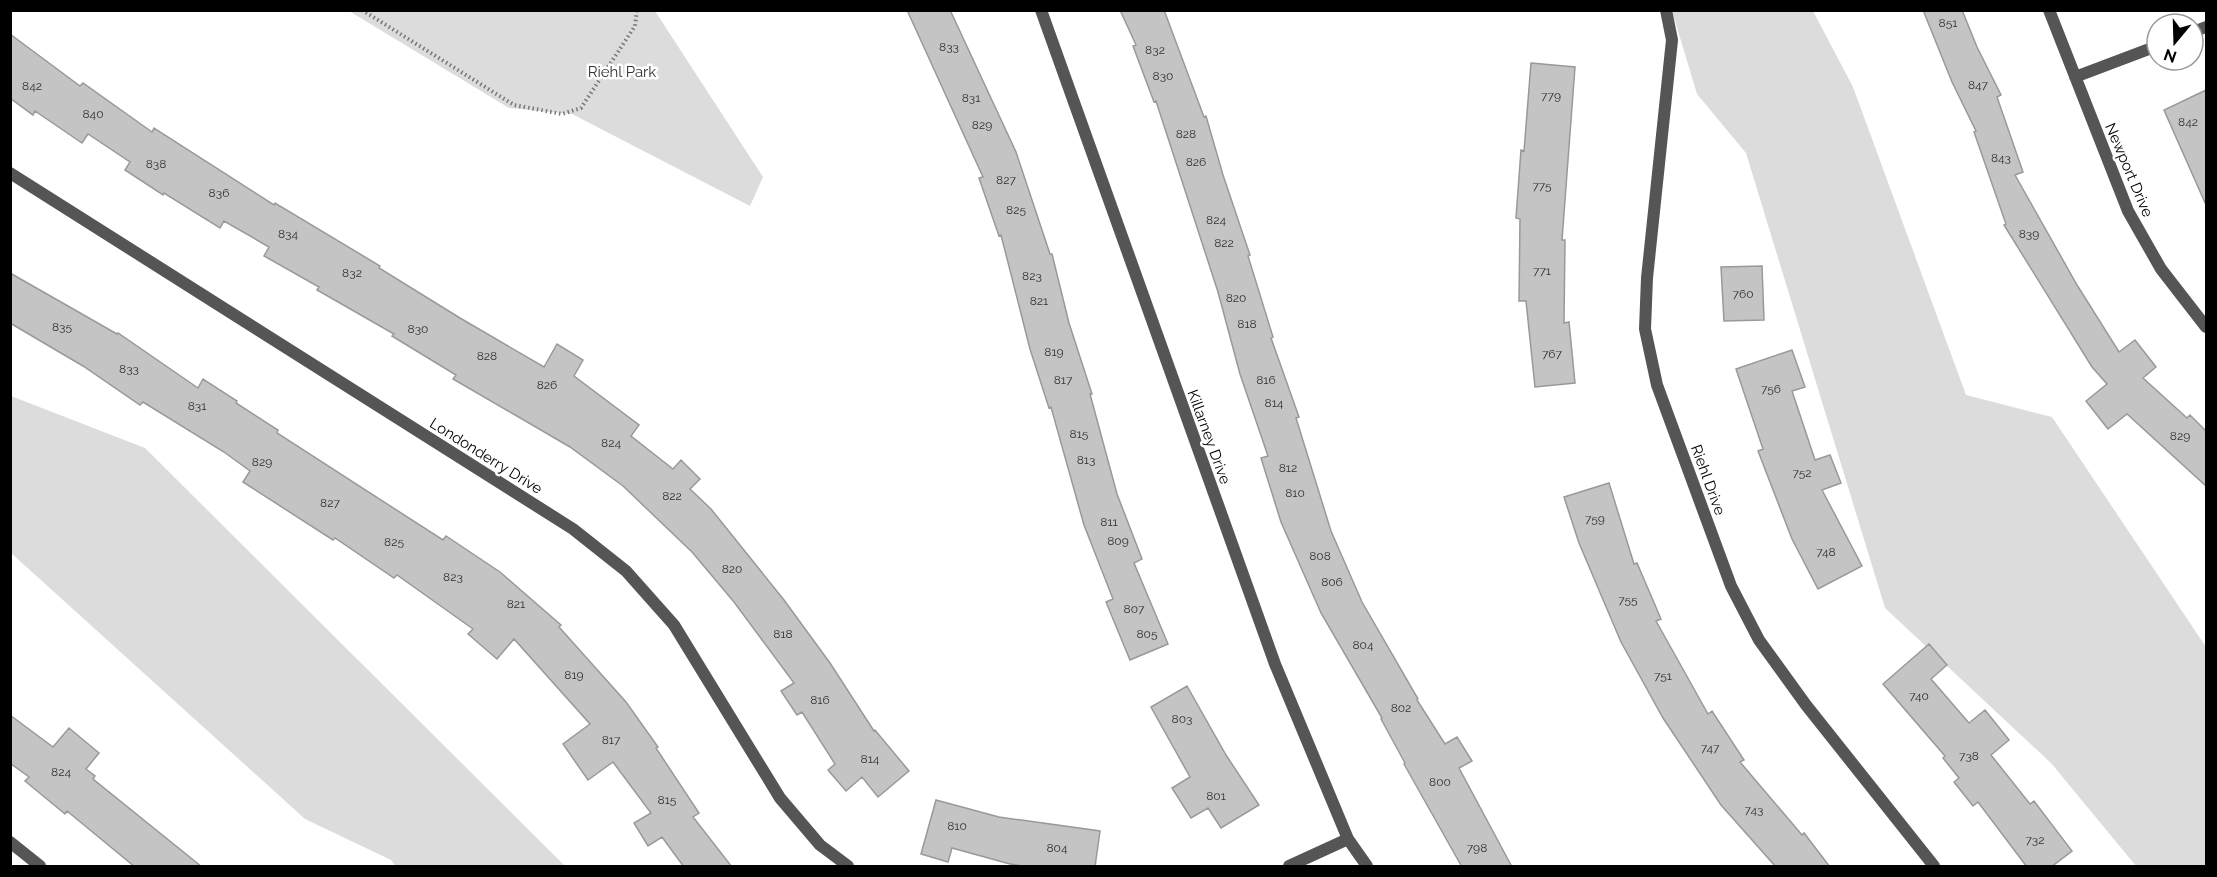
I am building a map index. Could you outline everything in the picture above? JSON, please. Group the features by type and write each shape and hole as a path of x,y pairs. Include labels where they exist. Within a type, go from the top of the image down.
{"street":[{"name":"Killarney Drive","path":"1041,10 1275,664 1348,839 1367,867"},
{"name":"Riehl Drive","path":"1666,10 1672,40 1647,278 1645,329 1658,385 1731,586 1759,640 1806,705 1934,867"},
{"name":"Newport Drive","path":"2049,10 2128,211 2161,269 2206,327"},
{"path":"2075,77 2145,51"},
{"name":"Londonderry Drive","path":"10,173 573,529 626,571 674,625 780,798 820,845 848,867"},
{"path":"1289,867 1348,839"},
{"path":"10,842 40,867"}],"path":[{"path":"362,10 514,105 562,114 581,108 634,26 637,10"}],"green space":[{"name":"Riehl Park","path":"349,11 655,11 763,177 750,206 572,114 509,108"},
{"path":"1672,11 1813,11 1853,87 1966,395 2052,417 2206,647 2206,866 2136,866 2051,763 1885,608 1746,153 1697,94"},
{"path":"11,396 145,448 565,866 395,866 391,860 305,819 11,553"}],"building":[{"path":"907,10 950,10 1016,152 1050,254 1052,254 1069,323 1092,394 1090,394 1117,494 1142,559 1134,563 1168,644 1130,660 1106,602 1113,599 1084,525 1051,407 1049,408 1030,349 1001,235 999,236 979,178 983,177"},
{"path":"1120,10 1164,10 1204,117 1206,116 1250,255 1248,256 1273,337 1271,338 1299,417 1296,418 1331,531 1362,602 1417,700 1445,744 1457,737 1472,761 1459,768 1512,867 1462,867 1404,764 1382,718 1321,613 1281,522 1261,458 1268,456 1240,374 1218,292 1156,101 1154,102 1133,46 1136,45"},
{"path":"1923,10 1962,10 2001,95 1997,97 2023,172 2015,175 2077,285 2119,352 2135,340 2156,367 2143,378 2187,418 2190,415 2206,431 2206,486 2127,414 2108,429 2086,401 2107,384 2092,367 2004,225 2006,224 1974,132 1976,131 1952,82"},
{"path":"10,34 80,86 83,83 152,132 154,128 274,205 275,203 380,266 379,268 460,318 544,367 557,344 583,360 574,376 639,425 631,436 673,469 681,460 700,479 690,489 711,509 784,600 830,663 874,731 909,771 878,797 862,777 846,791 828,770 835,764 802,712 797,715 781,691 794,683 734,602 692,552 623,486 570,447 453,379 456,375 392,336 394,334 317,290 319,287 264,256 269,247 224,221 220,228 164,193 163,195 125,170 130,162 88,134 82,143 35,111 33,115 10,98"},
{"path":"1531,63 1575,67 1562,240 1565,240 1564,323 1569,322 1575,383 1535,387 1526,301 1519,301 1520,219 1516,218"},
{"path":"2206,90 2206,205 2164,110"},
{"path":"1762,266 1764,320 1724,321 1721,267"},
{"path":"10,273 118,333 198,388 203,379 278,430 277,433 443,540 446,536 500,572 561,625 559,627 626,702 658,747 656,748 699,813 693,817 732,867 684,867 662,837 648,846 634,823 651,813 613,762 588,780 563,744 590,724 514,639 497,659 468,634 473,629 397,575 394,578 335,538 333,540 243,482 250,471 224,452 143,402 140,405 83,366 10,323"},
{"path":"1792,350 1805,387 1792,391 1815,460 1830,455 1841,483 1822,490 1862,566 1818,589 1792,539 1758,451 1763,449 1736,369"},
{"path":"1609,483 1634,564 1637,563 1661,619 1656,621 1708,714 1712,711 1744,760 1740,762 1802,835 1804,833 1830,867 1776,867 1721,805 1663,718 1621,642 1579,543 1564,497"},
{"path":"1929,644 1947,665 1931,679 1969,723 1985,710 2009,740 1991,755 2030,804 2034,801 2072,851 2051,867 2027,867 1978,802 1973,806 1954,782 1959,778 1943,758 1945,756 1883,684"},
{"path":"1187,686 1226,755 1259,805 1221,828 1208,808 1191,818 1172,788 1190,777 1151,707"},
{"path":"10,715 53,747 69,728 99,753 86,769 95,776 93,779 202,867 135,867 67,811 65,814 25,781 29,777 10,763"},
{"path":"936,800 999,817 1100,831 1095,867 1029,867 952,848 948,862 921,854"}]}
